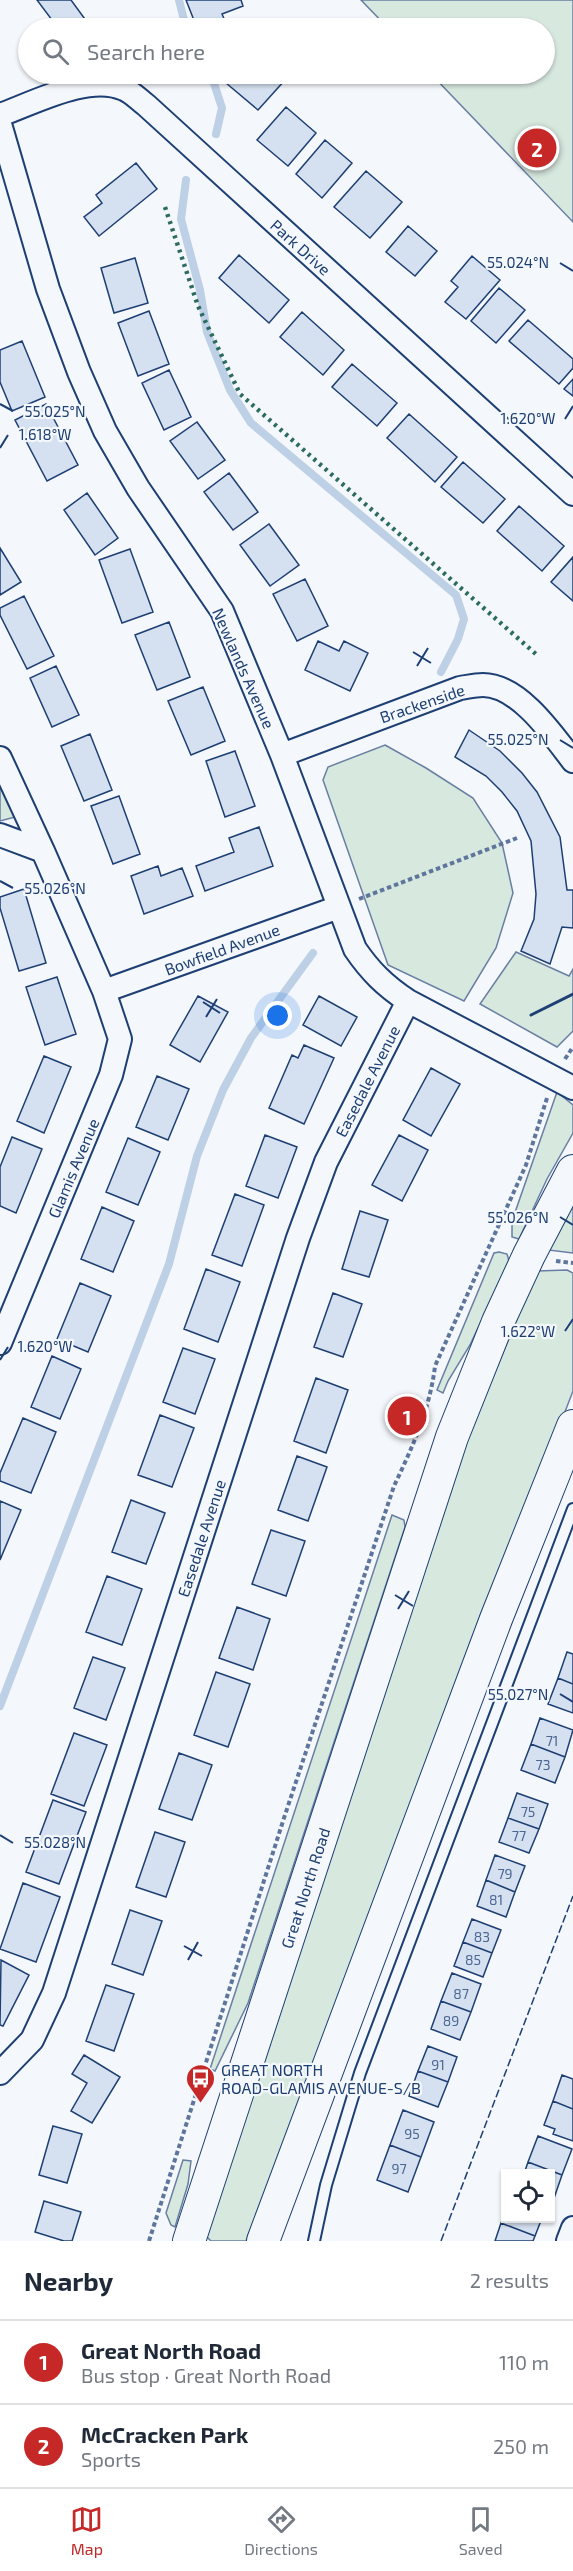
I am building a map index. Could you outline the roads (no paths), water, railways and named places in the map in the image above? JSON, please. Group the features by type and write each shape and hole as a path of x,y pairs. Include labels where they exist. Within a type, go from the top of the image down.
{"main road":[{"name":"Great North Road","path":"189,2241 453,1437 498,1322 529,1255 573,1171"},
{"path":"263,2241 496,1619 573,1426"}],"street":[{"name":"Park Drive","path":"0,115 76,87 95,84"},
{"name":"Park Drive","path":"105,84 124,89 147,105 573,494"},
{"name":"Newlands Avenue","path":"0,124 48,289 79,372 105,430 138,488 222,611 282,755 356,949 370,970 388,988 408,1001 563,1082"},
{"name":"Brackenside","path":"282,755 460,688 485,685 513,695 541,719 573,761"},
{"name":"Glamis Avenue","path":"0,758 44,850 104,991 120,1039 111,1075 0,1343"},
{"path":"0,835 44,850"},
{"name":"Bowfield Avenue","path":"104,991 339,906"},
{"name":"Easedale Avenue","path":"0,2073 32,2040 54,1993 302,1227 326,1162 408,1001"},
{"path":"568,2241 573,2228"}],"lane":[{"path":"314,2241 326,2185 360,2073 573,1509"}],"waterway":[{"path":"179,0 184,18"},
{"path":"214,84 222,108 216,134"},
{"path":"186,180 181,219 200,290 207,332 230,390 251,423 456,595 464,619 458,639 441,672"},
{"path":"0,1706 169,1264 197,1156 223,1090 251,1038 313,953"}],"place":[{"name":"McCracken Park","path":"537,148"},
{"name":"Great North Road","path":"407,1416"},
{"name":"GREAT NORTH ROAD-GLAMIS AVENUE-S/B","path":"200,2104"}]}
